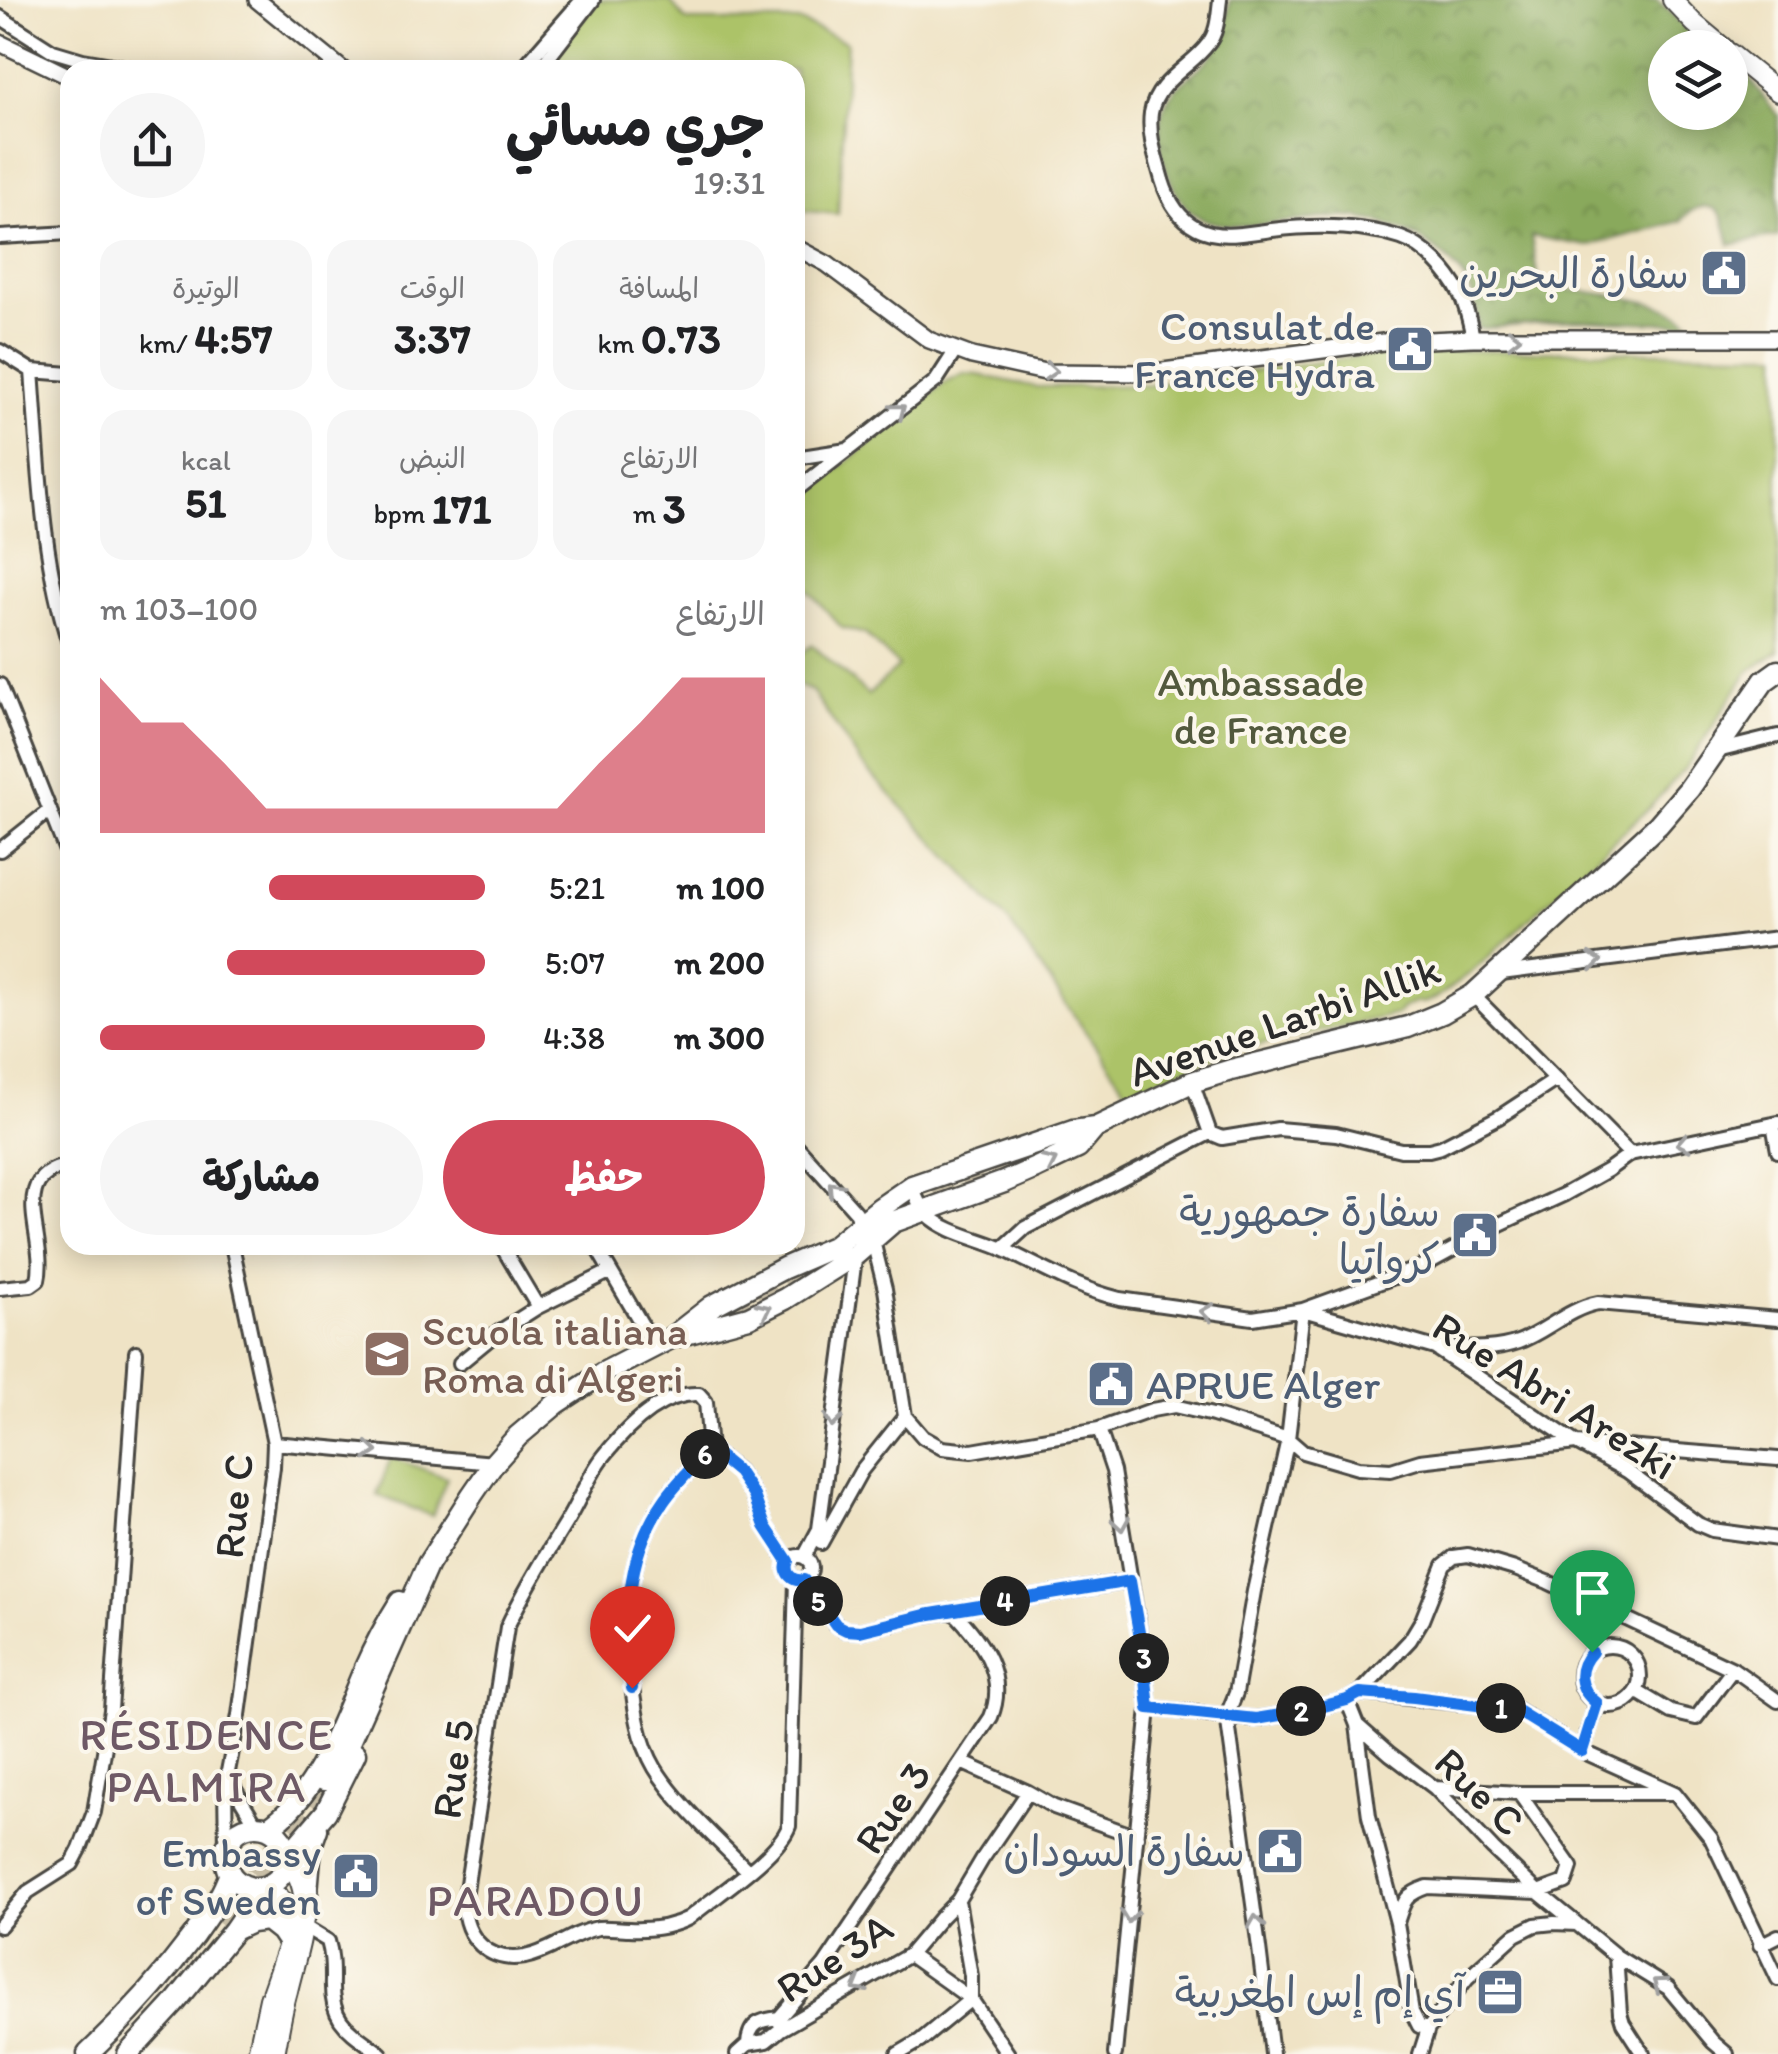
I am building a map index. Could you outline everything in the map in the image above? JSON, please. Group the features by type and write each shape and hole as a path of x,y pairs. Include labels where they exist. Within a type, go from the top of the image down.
{"main road":[{"path":"1672,0 1702,30"},
{"path":"1748,67 1778,92"},
{"name":"Avenue Larbi Allik","path":"663,1342 749,1317 804,1288 856,1255 868,1231 912,1186 1073,1131 1094,1128 1192,1082 1408,1027 1473,995 1658,826 1689,789 1764,681 1778,670"},
{"name":"Avenue Larbi Allik","path":"324,1780 350,1740 428,1564 494,1463 518,1436 602,1373 663,1342 712,1306 868,1231 1036,1168 1078,1148 1094,1128"},
{"path":"794,1264 804,1288"},
{"path":"299,1930 287,1904 265,1887 245,1887 230,1873 224,1858 226,1848 239,1831 263,1827 293,1805 330,1748 387,1623 428,1564"},
{"path":"275,2054 311,1846 382,1698 416,1604 417,1590"},
{"path":"102,2054 145,2017 265,1887 280,1879 288,1858 326,1812"},
{"path":"257,2054 269,1999 299,1930 300,1881 282,1839 263,1827"},
{"path":"88,2054 167,1971 213,1910 230,1873"},
{"path":"138,2049 227,1927 268,1920 282,1931 299,1930"},
{"path":"114,2054 145,2017"}],"street":[{"path":"257,0 331,60"},
{"path":"531,60 582,0"},
{"path":"547,60 593,0"},
{"path":"1220,0 1215,33 1208,45 1166,82 1152,109 1150,136 1166,194 1176,212 1198,228 1231,236 1276,229 1323,228 1364,230 1404,238 1435,260 1459,292 1473,338"},
{"path":"0,17 53,51 85,60"},
{"path":"0,43 60,72"},
{"path":"0,237 60,234"},
{"path":"805,252 827,264 929,340 972,356 1045,372 1148,373 1383,342 1473,338 1778,338"},
{"path":"805,484 936,381 956,350"},
{"path":"0,351 32,371 60,373"},
{"path":"32,371 42,505 60,609"},
{"path":"805,456 848,450"},
{"path":"0,685 60,835"},
{"path":"1714,752 1778,736"},
{"path":"0,850 50,810"},
{"path":"1498,973 1778,938"},
{"path":"1473,995 1630,1154"},
{"path":"1192,1082 1210,1133 1222,1138 1278,1129 1336,1134 1401,1150 1430,1150 1499,1117 1557,1079"},
{"path":"1272,2054 1227,1715 1236,1693 1288,1439 1303,1310 1420,1268 1564,1194 1630,1154 1776,1125 1778,1151"},
{"path":"1002,1248 1025,1228 1210,1133"},
{"path":"805,1155 868,1231 885,1290 905,1416 924,1437 942,1448 972,1451 1099,1429 1174,1406 1288,1439 1303,1452 1358,1468 1391,1470 1420,1461 1576,1443 1778,1459"},
{"path":"0,1288 31,1285 38,1280 41,1264 34,1190 44,1175 60,1167"},
{"path":"912,1186 923,1210"},
{"name":"Rue Abri Arezki","path":"923,1210 938,1222 1002,1248 1079,1288 1120,1300 1252,1318 1303,1310 1435,1348 1576,1443 1627,1471 1698,1524 1712,1530 1778,1539"},
{"name":"Rue C","path":"226,1848 227,1776 274,1467 274,1442 234,1255"},
{"path":"507,1255 538,1307"},
{"path":"600,1255 663,1342"},
{"path":"800,1580 810,1572 807,1560 819,1530 856,1255"},
{"path":"460,1362 538,1307 609,1272"},
{"path":"1435,1348 1504,1346 1522,1341 1581,1306 1598,1303 1778,1318"},
{"path":"0,1926 28,1892 72,1864 94,1812 111,1710 136,1352"},
{"name":"Rue 5","path":"710,1449 706,1402 699,1394 674,1398 638,1419 602,1458 507,1627 464,1917 473,1938 483,1948 522,1957 592,1929 656,1929 675,1925 774,1850 788,1826 800,1580"},
{"path":"807,1560 861,1471 905,1416"},
{"path":"1099,1429 1113,1471 1149,1708 1115,2054"},
{"path":"274,1442 494,1463"},
{"path":"748,1871 699,1822 658,1772 645,1748 628,1654 633,1568 646,1535 662,1504 710,1449 738,1472 754,1496 765,1526 788,1561 787,1573 800,1580 829,1618 846,1630 860,1631 1037,1595 1130,1581"},
{"path":"1354,1696 1410,1640 1444,1564 1454,1557 1468,1555 1548,1582 1733,1669 1778,1701"},
{"path":"788,1561 794,1556 807,1560"},
{"name":"Rue 3","path":"780,2024 824,1966 991,1717 998,1692 992,1670 976,1634 953,1611"},
{"path":"1619,1648 1627,1621"},
{"path":"1602,1648 1619,1648 1630,1654 1640,1671 1636,1691 1614,1706 1597,1703 1583,1689 1581,1669 1585,1660 1602,1648"},
{"path":"1636,1691 1671,1712 1696,1718 1733,1669"},
{"path":"1149,1708 1256,1719 1305,1711 1354,1696 1516,1710 1582,1751 1675,1794 1712,1838 1778,1979"},
{"name":"Rue C","path":"1354,1696 1358,1725 1435,1788 1538,1892 1616,1956 1668,1988 1726,2054"},
{"path":"1582,1751 1597,1703"},
{"path":"1358,1725 1369,1816 1398,1923 1412,2012 1419,2026 1428,2028"},
{"path":"960,1762 1054,1807 1137,1837"},
{"path":"1612,1795 1620,1786 1623,1768"},
{"path":"227,1776 235,1793 263,1827"},
{"path":"1435,1788 1675,1794"},
{"name":"Rue 3A","path":"737,2054 748,2044 761,2044 780,2024 909,1955 958,1900 1028,1792"},
{"path":"1398,1923 1405,1898 1427,1887 1538,1892 1566,1882 1570,1867 1519,1793"},
{"path":"958,1900 971,1999"},
{"path":"1420,2054 1428,2028 1466,1978 1515,1935 1536,1925 1577,1924"},
{"path":"299,1930 310,1930 328,1940 335,2012 342,2023 380,2054"},
{"path":"1760,1945 1778,1936"},
{"path":"909,1955 971,1999 1008,2054"},
{"path":"1616,1956 1620,2013 1644,2054"},
{"path":"898,2054 971,1999"},
{"path":"748,2044 748,2035 759,2021 780,2024"}],"green space":[{"path":"595,0 669,0 686,21 798,21 847,42 838,214 805,211 805,60 551,60"},
{"path":"1230,0 1658,0 1687,30 1648,30 1648,130 1748,130 1748,77 1778,116 1778,236 1730,245 1719,213 1703,207 1681,221 1588,246 1531,236 1539,287 1643,301 1664,307 1692,324 1574,320 1478,329 1476,306 1458,270 1443,255 1406,232 1346,217 1253,225 1217,223 1203,219 1185,205 1167,171 1160,120 1168,98 1211,56 1226,23"},
{"name":"Ambassade de France","path":"1407,350 1778,353 1778,651 1748,672 1687,766 1649,808 1473,971 1435,999 1416,1002 1398,1014 1240,1049 1180,1070 1129,1094 1008,921 861,763 812,691 805,688 805,651 812,645 868,695 899,666 865,634 842,628 805,586 805,496 945,383 964,374 1037,387 1150,385"},
{"path":"391,1457 447,1478 432,1516 377,1495"}],"tunnel":[{"path":"882,1221 909,1204 1038,1152"},
{"path":"704,1323 795,1279 846,1247"},
{"path":"220,1924 317,1789"}],"place":[{"name":"سفارة البحرين","path":"1724,273"},
{"name":"Consulat de France Hydra","path":"1410,349"},
{"name":"سفارة جمهورية كرواتيا","path":"1475,1235"},
{"name":"Scuola italiana Roma di Algeri","path":"387,1354"},
{"name":"APRUE Alger","path":"1111,1384"},
{"name":"سفارة السودان","path":"1280,1851"},
{"name":"Embassy of Sweden","path":"356,1876"},
{"name":"آي إم إس المغربية","path":"1500,1992"}],"district":[{"name":"RÉSIDENCE PALMIRA","path":"207,1760"},
{"name":"PARADOU","path":"536,1900"}],"route":[{"path":"632,1688 628,1609 633,1568 662,1504 710,1449 738,1472 754,1496 765,1526 788,1561 789,1576 804,1580 829,1618 846,1630 860,1631 925,1615 1130,1581 1149,1708 1256,1719 1305,1711 1360,1693 1414,1697 1516,1710 1582,1751 1597,1703 1583,1689 1580,1679 1585,1660 1592,1652"}]}
